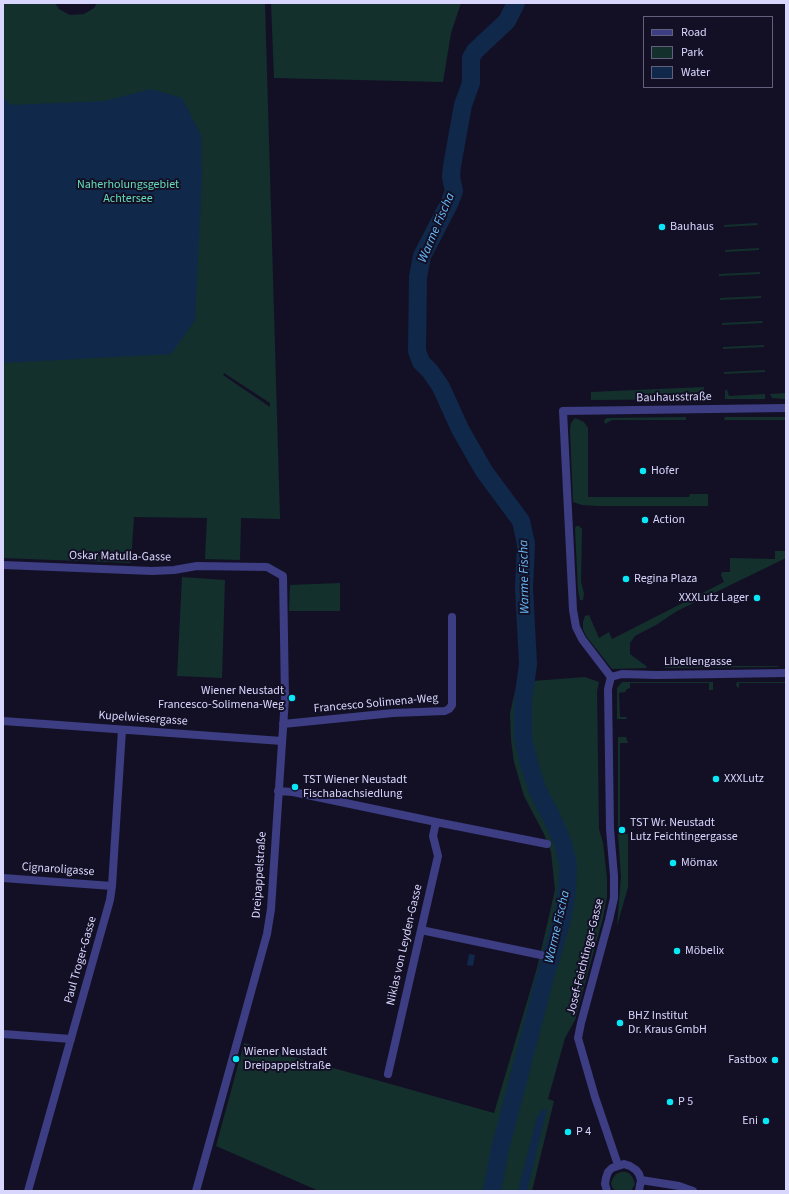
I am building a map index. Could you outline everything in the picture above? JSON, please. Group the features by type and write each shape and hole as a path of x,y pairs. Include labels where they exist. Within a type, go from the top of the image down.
{"street":[{"name":"Bauhausstraße","path":"611,677 582,639 576,627 573,610 563,411 786,408"},
{"name":"Oskar Matulla-Gasse","path":"3,566 152,571 174,570 197,566 267,567 283,576"},
{"name":"Dreipappelstraße","path":"196,1191 267,934 272,909 278,791 285,698 283,576"},
{"name":"Francesco Solimena-Weg","path":"283,724 393,713 445,711 449,709 452,705 452,617"},
{"name":"Libellengasse","path":"611,677 622,674 656,675 786,673"},
{"name":"Josef-Feichtinger-Gasse","path":"611,677 608,688 610,813 614,898 578,1038 595,1097 618,1165"},
{"name":"Kupelwiesergasse","path":"3,721 282,741"},
{"name":"Paul Troger-Gasse","path":"28,1191 110,900 122,730"},
{"path":"278,791 293,792 547,844"},
{"name":"Niklas von Leyden-Gasse","path":"388,1074 438,856 433,836 436,822"},
{"name":"Cignaroligasse","path":"3,878 112,886"},
{"path":"421,930 541,955"},
{"path":"3,1034 71,1039"},
{"path":"607,1191 605,1184 606,1178 612,1168 624,1164 630,1166 639,1174 641,1180 639,1191"},
{"path":"641,1180 679,1186 693,1191"}],"green space":[{"name":"Naherholungsgebiet Achtersee","path":"3,3 55,3 59,9 70,15 84,14 94,8 97,3 265,3 280,519 241,518 240,560 205,559 207,518 134,517 131,563 3,558","holes":["224,373 270,403 270,407 223,375"]},
{"path":"271,3 461,3 451,33 443,82 274,78"},
{"path":"757,223 758,225 724,227 724,225"},
{"path":"759,248 759,250 725,252 725,250"},
{"path":"760,272 760,274 719,276 719,274"},
{"path":"761,296 761,298 720,300 720,298"},
{"path":"762,321 763,323 722,325 722,323"},
{"path":"764,345 764,347 723,349 723,347"},
{"path":"765,370 765,372 724,374 724,372"},
{"path":"704,387 704,399 591,400 591,392"},
{"path":"725,390 727,390 729,396 765,394 765,399 725,399"},
{"path":"786,393 786,399 772,398 770,394"},
{"path":"686,417 686,420 612,420 605,424 604,420 607,418"},
{"path":"725,417 786,417 786,420 724,420"},
{"path":"575,418 584,422 588,428 588,497 689,497 690,494 708,494 708,506 599,506 582,505 573,502 570,429 571,423"},
{"path":"576,526 579,526 582,529 581,582 584,593 583,600 580,600 578,590"},
{"path":"775,551 786,551 786,558 677,611 656,625 635,636 630,643 630,654 647,668 612,669 586,636 583,629 585,616 589,615 599,638 609,632 612,639 724,582 721,575 722,572 730,572 730,558 775,559"},
{"path":"182,577 225,580 222,678 177,676"},
{"path":"340,583 340,611 289,611 290,585"},
{"path":"668,662 671,662 676,666 778,667 665,668"},
{"path":"585,677 599,682 597,691 599,829 603,843 607,878 607,897 603,918 575,1020 565,1038 548,1099 554,1101 532,1191 319,1191 216,1146 244,1043 494,1113 537,968 555,890 551,852 544,834 524,796 514,762 511,740 510,713 518,678 533,681"},
{"path":"622,682 713,682 713,690 709,690 709,683 630,683 630,688 625,692 619,693 620,717 627,717 626,719 617,719 617,688"},
{"path":"737,682 786,683 739,683 739,689 736,685"},
{"path":"618,737 626,737 628,743 620,743 620,827 618,827"},
{"path":"618,834 628,834 628,887 617,926 621,877"},
{"path":"621,1172 630,1174 633,1178 635,1184 631,1191 615,1191 612,1187 611,1183 613,1178 616,1174"}],"water":[{"path":"151,89 182,98 201,135 202,176 195,320 171,354 3,363 3,96 10,105 105,101"},
{"path":"469,954 475,955 473,966 467,965"},
{"path":"543,1109 547,1109 527,1191 518,1191 537,1117"}],"waterway":[{"name":"Warme Fischa","path":"492,1191 499,1153 544,981 563,916 567,890 568,865 563,843 538,791 529,764 523,738 523,701 528,664 524,588 526,544 521,521 484,471 460,429 441,387 430,371 421,362 417,351 418,277 422,256 450,202 454,191 451,177 452,166 463,105 471,83 471,58 475,51 507,21 516,3"}],"place":[{"name":"Bauhaus","path":"662,227"},
{"name":"Hofer","path":"643,471"},
{"name":"Action","path":"645,520"},
{"name":"Regina Plaza","path":"626,579"},
{"name":"XXXLutz Lager","path":"757,598"},
{"name":"Wiener Neustadt Francesco-Solimena-Weg","path":"292,698"},
{"name":"XXXLutz","path":"716,779"},
{"name":"TST Wiener Neustadt Fischabachsiedlung","path":"295,787"},
{"name":"TST Wr. Neustadt Lutz Feichtingergasse","path":"622,830"},
{"name":"Mömax","path":"673,863"},
{"name":"Möbelix","path":"677,951"},
{"name":"BHZ Institut Dr. Kraus GmbH","path":"620,1023"},
{"name":"Wiener Neustadt Dreipappelstraße","path":"236,1059"},
{"name":"Fastbox","path":"775,1060"},
{"name":"P 5","path":"670,1102"},
{"name":"Eni","path":"766,1121"},
{"name":"P 4","path":"568,1132"}]}
